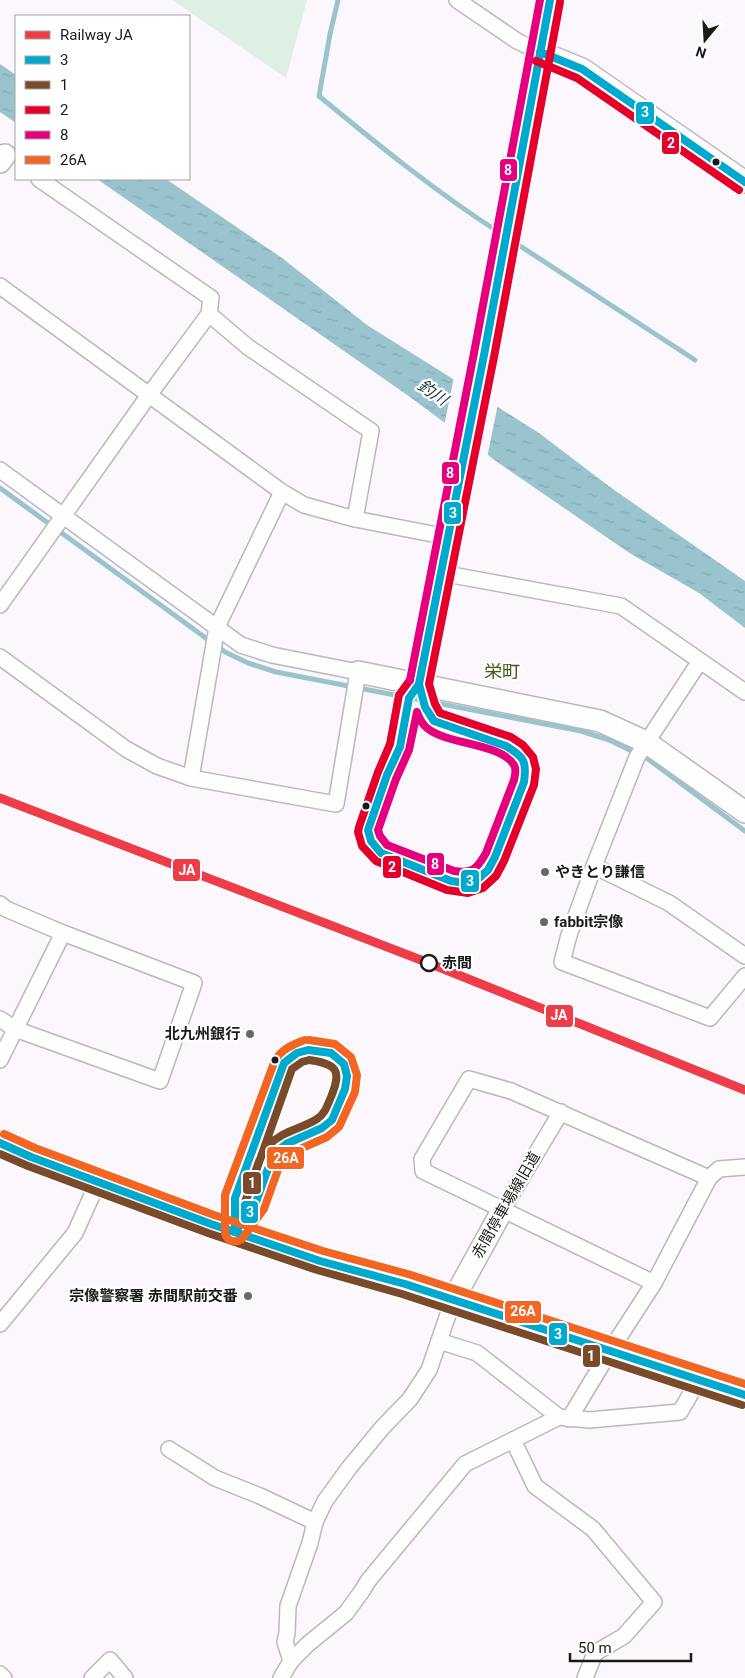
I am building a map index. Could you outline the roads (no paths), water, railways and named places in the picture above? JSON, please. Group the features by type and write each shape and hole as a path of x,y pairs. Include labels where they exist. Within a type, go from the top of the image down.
{"main road":[{"path":"0,1143 31,1157 98,1182 320,1261 406,1284 745,1395"}],"street":[{"path":"457,0 517,40 540,52 582,69 745,182"},
{"path":"419,684 482,366 550,0"},
{"path":"0,605 209,314 211,298 40,180"},
{"path":"0,286 282,492 304,505 355,519 448,538"},
{"path":"209,314 248,347 371,432 355,519"},
{"path":"0,470 241,645 272,655 600,721 646,742 745,812"},
{"path":"191,778 217,628 282,492"},
{"path":"441,573 621,606 745,692"},
{"path":"0,657 126,749 157,766 191,778 336,804 358,672"},
{"path":"700,661 637,757 594,866 569,935 562,962 710,1018 745,976"},
{"path":"594,866 669,903 745,956"},
{"path":"0,904 6,909 63,933 194,983 160,1081 15,1029 0,1019"},
{"path":"0,1060 63,933"},
{"path":"308,1050 331,1054 344,1064 348,1076 332,1120 322,1128 286,1144 276,1152 270,1163 256,1205 235,1232 235,1198 284,1063 296,1053 308,1050"},
{"path":"654,1283 424,1171 422,1159 469,1080 512,1091 709,1178"},
{"name":"赤間停車場線旧道","path":"453,1300 503,1209 561,1112"},
{"path":"564,1418 654,1283 709,1178 719,1169 745,1167"},
{"path":"0,1324 75,1233 98,1182"},
{"path":"291,1661 285,1642 288,1606 310,1543 315,1522 325,1501 349,1468 382,1428 410,1400 429,1370 453,1300"},
{"path":"439,1341 477,1353 564,1418"},
{"path":"281,1678 291,1661 308,1644 346,1613 368,1581 465,1464 513,1440 564,1418 589,1420 680,1412 698,1381"},
{"path":"513,1440 535,1486 594,1529 654,1602 624,1636 595,1653 584,1678"},
{"path":"169,1449 215,1478 260,1496 315,1522"},
{"path":"92,1678 110,1660 125,1678"},
{"path":"0,1674 4,1678"}],"water":[{"path":"0,64 15,74 15,122 0,112"},
{"name":"釣川","path":"98,180 167,180 282,258 367,325 539,433 610,487 745,581 745,628 699,593 631,554 500,464 410,397"}],"waterway":[{"path":"338,0 319,96 385,150 500,233"},
{"path":"511,240 695,360"},
{"path":"0,488 225,652 248,663 276,672 581,731 609,740 648,759 745,831"}],"rail line":[{"name":"JA","path":"0,798 421,960 745,1090"}],"place":[{"name":"やきとり謙信","path":"545,872"},
{"name":"fabbit宗像","path":"544,922"},
{"name":"赤間","path":"429,963"},
{"name":"北九州銀行","path":"250,1034"},
{"name":"宗像警察署 赤間駅前交番","path":"248,1296"}],"district":[{"name":"栄町","path":"502,672"}]}
